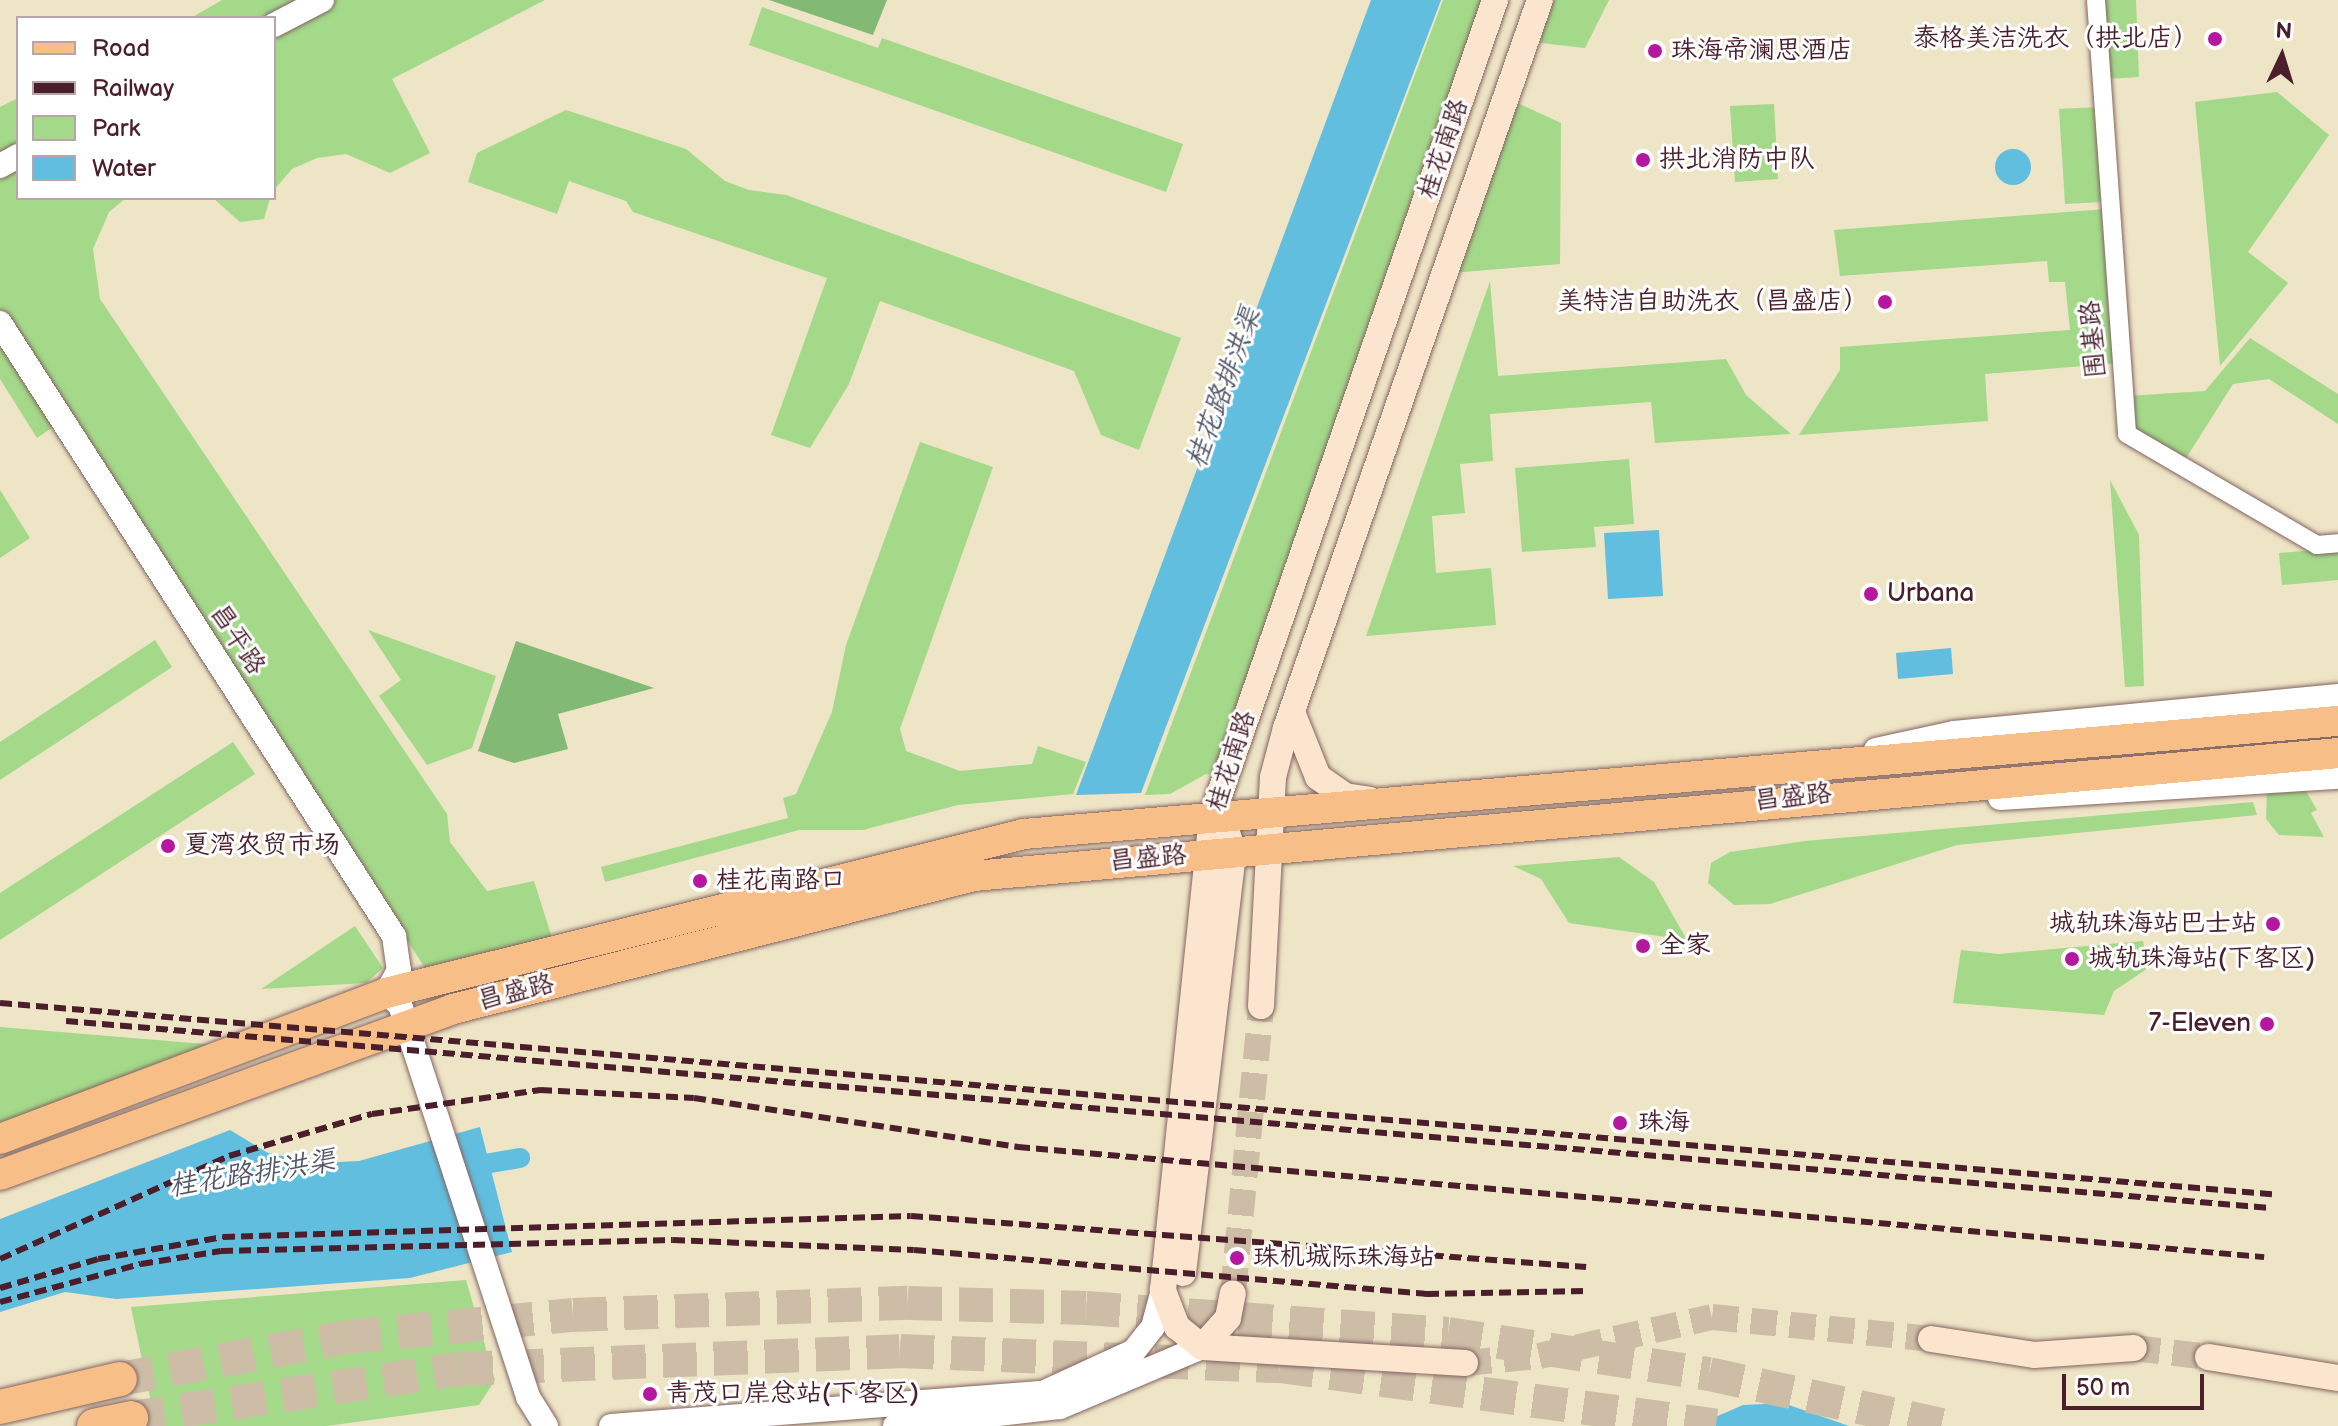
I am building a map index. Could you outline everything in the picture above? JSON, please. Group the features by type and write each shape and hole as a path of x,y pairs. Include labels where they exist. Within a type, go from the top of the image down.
{"highway":[{"path":"0,1407 120,1379"},
{"path":"94,1426 131,1418"}],"main road":[{"name":"桂花南路","path":"1163,1290 1221,853 1212,816 1495,0"},
{"name":"桂花南路","path":"1261,1006 1272,849 1270,811 1292,712 1540,0"},
{"path":"1292,712 1318,777 1345,796 1383,801"},
{"name":"昌盛路","path":"0,1175 402,1005 464,972 1024,834 1827,762 2338,721"},
{"name":"昌盛路","path":"0,1139 402,1005 440,1014 1010,871 1272,849 1830,794 2338,753"},
{"path":"1202,1347 1182,1314 1181,1284 1221,853"},
{"path":"1163,1290 1177,1327 1202,1347 1465,1363"},
{"path":"1202,1347 1221,1331 1233,1296 1234,1329 1257,1351"},
{"path":"1931,1339 2034,1355 2134,1348"},
{"path":"2208,1357 2338,1378"}],"street":[{"path":"276,24 322,0"},
{"name":"围基路","path":"2096,0 2127,434 2317,545 2338,543"},
{"name":"昌平路","path":"0,323 394,936 402,1005"},
{"path":"1827,762 1954,733 2338,696"},
{"path":"1830,794 1924,805 2338,777"},
{"path":"394,936 425,970 464,972"},
{"path":"402,1005 528,1397 546,1426"},
{"path":"419,1063 421,1036 440,1014"},
{"name":"桂花南路","path":"611,1426 943,1404 1043,1393 1106,1369 1149,1335 1163,1290"},
{"path":"895,1426 927,1425 1082,1401 1202,1347"},
{"path":"517,1426 528,1397"},
{"path":"927,1425 943,1404"}],"green space":[{"path":"222,0 312,0 276,17 194,16"},
{"path":"326,0 545,0 392,79 430,153 390,173 346,154 317,158 292,169 276,188 276,26"},
{"path":"769,0 887,0 873,35"},
{"path":"1443,0 1492,0 1223,776 1206,774 1170,794 1145,795"},
{"path":"1546,0 1609,0 1585,48 1532,42"},
{"path":"2101,0 2136,0 2139,77 2107,79"},
{"path":"762,7 878,48 882,38 1183,144 1166,192 749,45"},
{"path":"2277,92 2329,135 2248,252 2288,283 2220,366 2195,102"},
{"path":"16,99 16,150 0,159 0,107"},
{"path":"1513,101 1561,123 1560,264 1452,273"},
{"path":"1774,104 1778,179 1735,182 1730,106"},
{"path":"2098,107 2103,202 2065,204 2059,109"},
{"path":"566,110 686,149 725,181 749,190 786,195 1181,338 1139,450 1101,435 1074,371 880,301 849,384 810,448 771,435 827,278 633,212 626,201 569,181 557,214 468,182 477,153"},
{"path":"16,163 16,200 124,200 109,212 93,249 100,299 447,814 450,842 487,891 534,881 554,944 429,974 0,314 0,171"},
{"path":"215,200 269,200 264,219 240,222"},
{"path":"2106,209 2119,363 1985,374 1988,421 1799,435 1840,370 1840,347 2070,330 2065,282 2049,282 2047,261 1840,276 1834,230"},
{"path":"1490,281 1498,376 1726,359 1746,395 1791,434 1655,443 1651,402 1490,414 1493,461 1460,464 1465,513 1432,516 1436,573 1491,568 1496,625 1366,636"},
{"path":"0,331 59,423 37,438 0,379"},
{"path":"2250,338 2338,394 2338,424 2269,379 2233,384 2183,463 2130,432 2127,396 2205,391"},
{"path":"920,442 993,467 900,729 906,751 960,771 1032,764 1038,746 1086,762 1073,794 958,805 863,830 799,830 605,882 601,867 788,818 783,798 796,794 832,712 846,645"},
{"path":"1629,459 1634,524 1594,527 1596,547 1522,552 1515,468"},
{"path":"2110,480 2139,535 2144,686 2125,687"},
{"path":"0,490 30,538 0,558"},
{"path":"2338,548 2338,580 2282,585 2279,553"},
{"path":"368,630 496,676 472,748 427,765 379,696 401,680"},
{"path":"155,640 172,667 0,780 0,742"},
{"path":"516,641 654,688 558,714 568,749 514,763 478,751"},
{"path":"233,742 255,774 0,940 0,893"},
{"path":"2302,784 2317,810 2311,813 2324,837 2279,835 2266,819 2267,787"},
{"path":"2253,802 2257,815 1957,845 1770,904 1734,905 1708,883 1711,863 1730,852 1805,841"},
{"path":"1619,857 1654,882 1687,940 1569,923 1541,879 1513,866"},
{"path":"355,926 383,968 366,983 261,989"},
{"path":"2143,941 2148,968 2114,991 2104,1015 1953,1003 1961,950 1999,954"},
{"path":"0,1027 241,1047 0,1137"},
{"path":"466,1280 495,1380 479,1405 327,1426 156,1426 131,1307"}],"water":[{"path":"1371,0 1441,0 1141,793 1076,795"},
{"path":"2013,149 2026,154 2031,167 2026,180 2013,185 2000,180 1995,167 2000,154"},
{"path":"1659,530 1663,596 1608,599 1604,533"},
{"path":"1951,648 1953,674 1898,679 1896,653"},
{"path":"480,1127 512,1252 410,1278 116,1299 65,1292 0,1312 0,1219 230,1130 268,1153 318,1163 359,1161"},
{"path":"1783,1403 1849,1426 1695,1426 1743,1405"}],"waterway":[{"name":"桂花路排洪渠","path":"462,1168 520,1158"}],"tunnel":[{"path":"1233,1293 1261,1006"},
{"path":"120,1379 347,1337 573,1315 908,1303 1086,1308 1448,1334 1709,1374 1945,1426"},
{"path":"1465,1363 1539,1356 1712,1317 1931,1339"},
{"path":"2134,1348 2208,1357"},
{"path":"131,1418 459,1369 900,1351 1280,1366 1716,1426"}],"railway":[{"path":"0,1003 2272,1194"},
{"path":"66,1021 2270,1208"},
{"path":"0,1259 229,1156 372,1114 540,1090 694,1098 1018,1147 2264,1257"},
{"path":"0,1288 98,1259 223,1237 911,1216 1586,1267"},
{"path":"0,1302 141,1264 221,1251 673,1240 914,1250 1427,1294 1586,1291"}],"place":[{"name":"泰格美洁洗衣（拱北店）","path":"2215,39"},
{"name":"珠海帝澜思酒店","path":"1655,51"},
{"name":"拱北消防中队","path":"1643,160"},
{"name":"美特洁自助洗衣（昌盛店）","path":"1885,302"},
{"name":"Urbana","path":"1871,594"},
{"name":"夏湾农贸市场","path":"168,846"},
{"name":"桂花南路口","path":"700,881"},
{"name":"城轨珠海站巴士站","path":"2273,924"},
{"name":"全家","path":"1643,946"},
{"name":"城轨珠海站(下客区)","path":"2072,959"},
{"name":"7-Eleven","path":"2267,1024"},
{"name":"珠海","path":"1620,1123"},
{"name":"珠机城际珠海站","path":"1237,1258"},
{"name":"青茂口岸总站(下客区)","path":"650,1394"}]}
